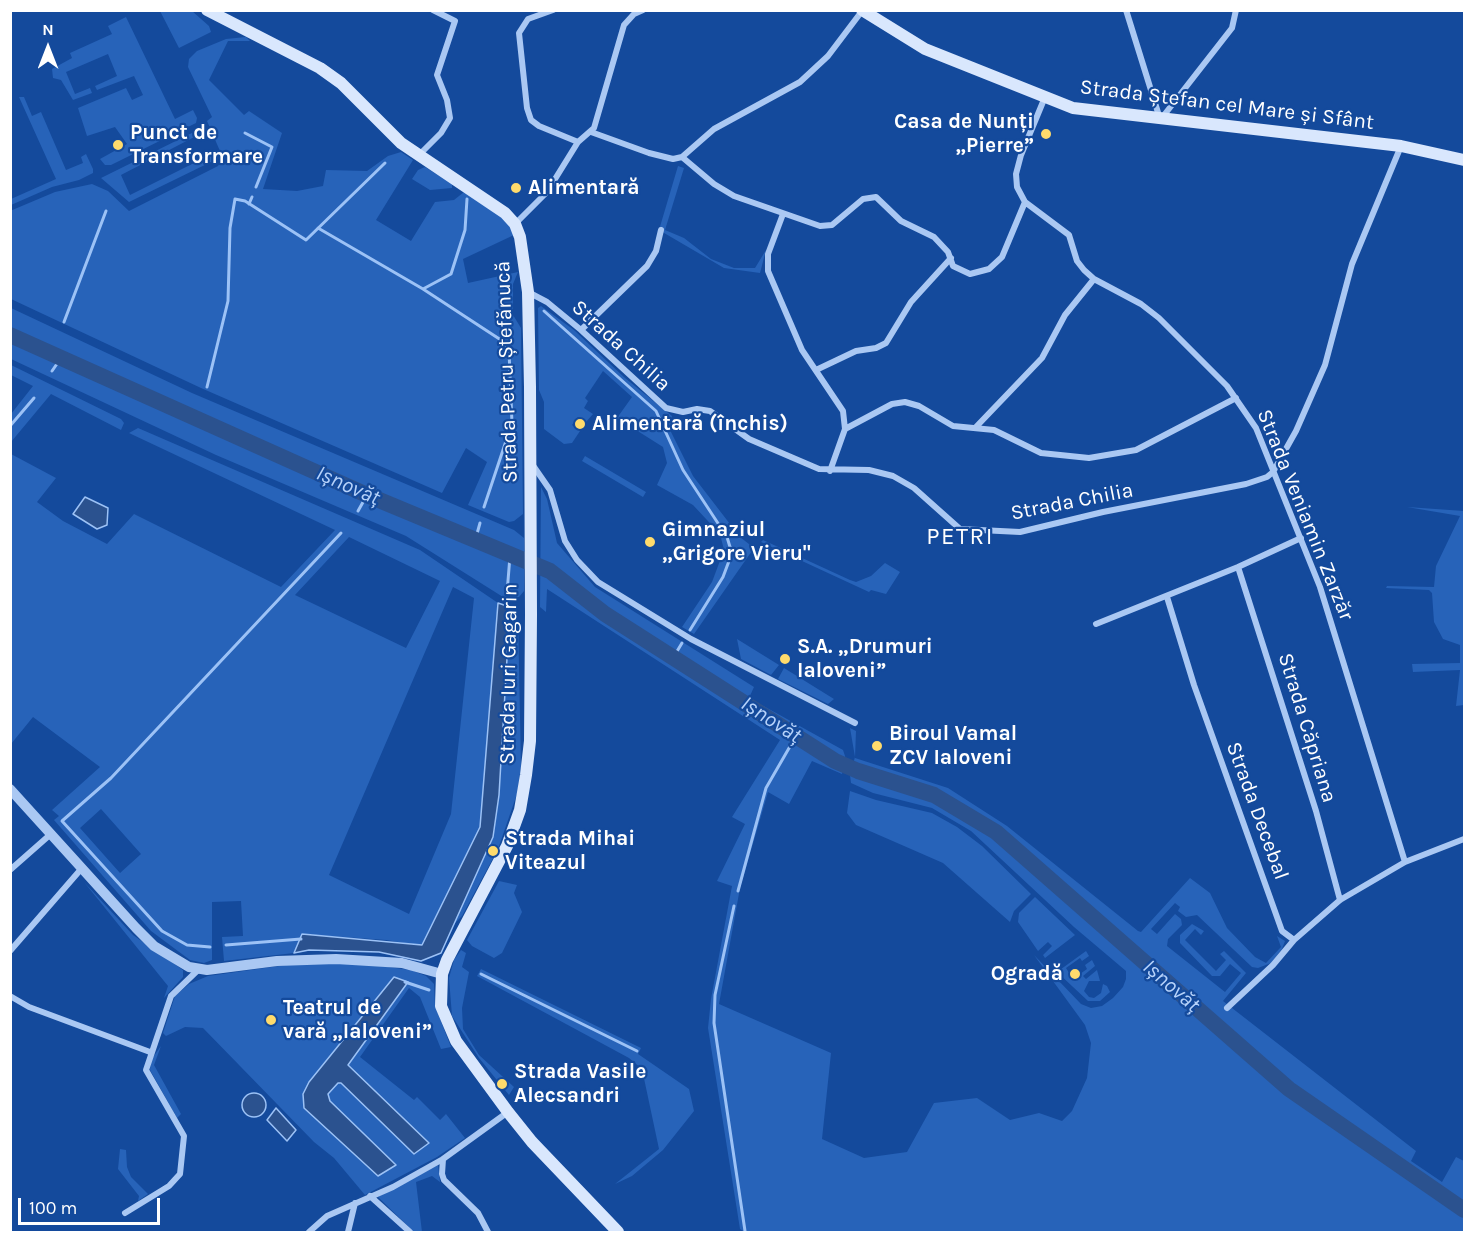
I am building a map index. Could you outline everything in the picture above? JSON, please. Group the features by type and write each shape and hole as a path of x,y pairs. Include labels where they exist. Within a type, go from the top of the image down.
{"main road":[{"path":"207,10 320,68 341,83 376,121 418,155 491,201 515,224"},
{"name":"Strada Ștefan cel Mare și Sfânt","path":"862,11 925,49 1045,98 1093,112 1401,146 1464,160"},
{"name":"Strada Petru Ștefănucă","path":"515,224 523,251 528,292 531,538"},
{"name":"Strada Iuri Gagarin","path":"531,538 530,741 520,810 507,846 454,942 442,974 441,1006 447,1025 467,1057 508,1112 546,1158 618,1233"}],"street":[{"path":"418,155 441,133 450,118 447,100 437,75 455,21 433,10"},
{"path":"553,10 528,19 519,33 526,108 531,120 539,126 578,142"},
{"path":"515,224 554,183 578,142 591,132 603,101 611,62 624,25 634,14 642,10"},
{"path":"1126,10 1160,119"},
{"path":"1160,119 1232,28 1236,10"},
{"path":"591,132 649,153 672,159 682,157 714,129 800,82 828,56 862,11"},
{"path":"682,157 722,189 754,204 820,226 828,226 864,199 876,196 901,221 934,237 951,258 953,266 964,273 989,269 1002,257 1025,202 1017,187 1016,174 1021,155 1045,98"},
{"path":"1273,472 1296,431 1325,365 1352,264 1401,146"},
{"name":"Strada Veniamin Zarzăr","path":"1025,202 1065,231 1071,241 1077,261 1094,279 1141,304 1159,318 1236,398 1256,428 1328,610 1405,862"},
{"path":"783,213 768,254 768,271 802,350 843,411 845,429 830,471"},
{"path":"581,330 647,266 656,251 661,230"},
{"path":"816,370 856,351 876,348 886,343 911,302 951,258"},
{"path":"975,428 1042,358 1065,315 1094,279"},
{"name":"Strada Chilia","path":"528,292 548,302 666,408 683,412 697,409 710,411 749,438 806,466 830,471 868,470 893,476 914,488 960,529 1020,532 1103,512 1246,484 1267,477 1273,472"},
{"path":"845,429 892,404 905,402 919,406 953,426 994,430 1041,453 1089,458 1136,450 1236,398"},
{"path":"530,462 550,490 565,541 577,560 598,582 691,639 855,723"},
{"path":"1096,624 1167,597 1301,538"},
{"name":"Strada Căpriana","path":"1238,567 1316,811 1340,900"},
{"name":"Strada Decebal","path":"1167,597 1194,685 1282,931 1294,940"},
{"path":"10,789 52,832 154,946 198,969 336,958 402,963 442,974"},
{"path":"10,870 52,832"},
{"path":"1227,1008 1273,965 1294,940 1340,900 1405,862 1464,839"},
{"path":"10,951 82,868"},
{"path":"125,1213 138,1207 177,1180 183,1163 184,1136 146,1070 150,1052 171,996 198,969"},
{"path":"10,996 29,1007 150,1052"},
{"path":"309,1233 327,1216 443,1159 508,1112"},
{"path":"443,1159 444,1180 478,1213 488,1233"},
{"path":"370,1196 410,1233"},
{"path":"348,1233 355,1203"}],"shaded area":[{"path":"160,11 192,11 209,26 211,32 179,48"},
{"path":"126,17 175,119 193,110 197,118 196,123 111,165 105,165 100,159 127,144 115,127 87,136 78,108 126,88 132,100 143,95 134,76 97,90 95,86 117,76 108,54 66,72 75,94 90,88 92,93 73,100 61,80 53,78 52,69 72,58 70,53 112,34 108,26"},
{"path":"246,37 250,41 228,41 209,80 244,115 249,111 282,133 263,189 297,191 323,186 326,170 367,171 388,156 401,152 413,160 376,220 411,241 435,202 454,200 464,192 504,219 510,227 514,235 463,259 468,283 518,272 513,284 513,315 521,328 523,514 514,521 509,522 468,505 487,462 466,448 442,493 201,388 11,299 10,211 55,192 92,184 108,191 129,211 218,166 223,158 207,121 212,117 188,67 189,59 197,51 226,39"},
{"path":"19,97 24,97 32,116 41,112 66,170 83,163 81,157 86,154 93,173 79,180 52,187 11,205 11,199 56,179"},
{"path":"200,129 202,133 121,175 130,195 212,154 215,160 129,202 101,178"},
{"path":"678,166 684,168 665,230 684,238 711,259 734,268 755,268 766,250 760,273 724,268 659,230"},
{"path":"425,167 452,184 452,188 430,190 412,179 418,170"},
{"path":"541,306 574,330 625,378 672,416 670,430 693,476 740,537 754,548 694,634 682,627 712,582 724,550 720,534 693,505 657,485 667,463 663,447 617,418 632,397 603,371 585,398 588,401 584,408 593,414 586,422 578,417 572,425 580,431 572,443 564,444 544,429 544,402 539,390 538,308"},
{"path":"11,308 192,393 514,530 524,538 524,591 519,597 503,597 406,536 216,455 11,359"},
{"path":"11,365 121,419 124,423 121,430 51,394 11,442 11,414 33,386 11,375"},
{"path":"138,428 420,550 498,603 480,827 422,946 386,940 302,934 294,953 224,961 222,937 243,936 241,901 212,902 212,960 204,963 190,960 151,931 54,820 59,816 52,810 100,767 33,717 11,744 11,454 56,478 37,502 63,521 107,544 134,514 281,587 335,530 129,433","holes":["349,537 440,581 406,648 295,595","453,587 474,598 451,814 409,914 329,875","101,809 141,854 120,873 80,828"]},
{"path":"585,456 646,492 643,497 582,461"},
{"path":"541,487 547,499 557,543 595,587 754,687 749,698 843,750 846,759 842,774 812,761 789,804 768,792 740,888 719,1004 831,1053 822,1139 864,1158 907,1152 934,1103 977,1098 1010,1120 1039,1113 1062,1121 1072,1111 1087,1078 1091,1043 1085,1025 1034,955 1081,1004 1091,1008 1102,1006 1113,998 1123,987 1126,979 1126,971 1074,927 971,831 932,808 873,793 851,783 850,775 855,757 850,728 856,731 855,758 948,788 1007,826 1138,931 1141,932 1190,878 1210,893 1227,928 1255,957 1266,963 1281,947 1277,936 1285,941 1271,963 1258,968 1252,967 1197,915 1186,917 1178,911 1180,907 1175,903 1151,929 1157,934 1175,914 1181,919 1182,925 1168,939 1167,946 1225,992 1241,973 1230,964 1220,976 1212,976 1180,943 1180,935 1192,924 1204,931 1201,935 1195,929 1185,940 1216,971 1226,960 1220,954 1224,951 1246,973 1223,1001 1416,1151 1411,1161 1442,1182 1456,1157 1464,1161 1464,1232 745,1232 740,1229 708,1028 711,999 732,886 717,881 745,824 732,817 780,740 547,589 546,612 540,607"},
{"path":"85,497 108,508 107,525 97,529 73,514"},
{"path":"1407,507 1464,511 1464,705 1456,706 1460,670 1413,672 1412,664 1460,663 1460,645 1443,639 1434,622 1432,593 1429,590 1386,588 1387,586 1434,587 1436,566 1460,516"},
{"path":"763,540 856,582 871,576 885,563 900,572 886,594 871,590 869,592 761,542"},
{"path":"498,603 510,607 499,795 493,837 441,953 421,961 379,952 309,950 294,953 302,934 422,945 480,827"},
{"path":"510,607 517,610 518,616 521,767 517,794 498,849 462,916 453,925 493,837 499,795"},
{"path":"737,639 779,665 771,675 741,659"},
{"path":"784,668 834,699 828,704 778,679"},
{"path":"850,791 876,800 932,813 957,827 982,846 1031,894 1014,911 1010,922 943,863 856,825 847,813"},
{"path":"499,881 517,885 514,893 522,912 502,953 494,958 472,946 467,940"},
{"path":"84,882 133,935 183,970 183,977 164,998 168,986"},
{"path":"1035,897 1075,935 1045,958 1043,955 1052,946 1048,942 1038,951 1018,922 1019,913"},
{"path":"461,950 466,953 462,967 469,972 462,1008 463,1029 479,1055 514,1087 509,1095 479,1058 452,1016 449,978 454,960"},
{"path":"1086,951 1089,956 1082,961 1080,958 1066,968 1073,979 1087,969 1085,965 1092,960 1095,966 1083,976 1086,979 1097,970 1100,981 1089,981 1084,991 1089,997 1094,998 1101,993 1103,984 1107,986 1110,992 1100,1001 1088,1001 1057,972"},
{"path":"357,963 411,970 426,976 434,984 435,1006 451,1047 441,1049 420,997 409,988 360,1057 414,1100 417,1097 440,1120 446,1114 465,1138 437,1157 365,1195 334,1158 314,1142 203,1028 185,1027 166,1036 163,1033 175,996 189,984 208,976 286,965"},
{"path":"481,969 641,1048 638,1054 689,1089 694,1111 663,1150 632,1176 615,1184 659,1149 642,1069 629,1058 477,976"},
{"path":"394,977 408,982 348,1065 429,1143 414,1154 341,1083 338,1083 328,1094 330,1101 396,1165 378,1176 304,1108 303,1094 309,1082"},
{"path":"161,1046 154,1065 181,1114 177,1118 150,1070 151,1060"},
{"path":"254,1093 262,1097 266,1105 262,1113 254,1117 246,1113 242,1105 246,1097"},
{"path":"276,1108 296,1130 287,1141 267,1120"},
{"path":"120,1149 126,1150 127,1167 131,1177 148,1194 138,1201 139,1196 118,1169"},
{"path":"438,1165 440,1182 432,1176 416,1182 422,1232 414,1232 378,1197"}],"waterway":[{"path":"245,133 272,147 256,187"},
{"path":"207,387 228,301 230,228 235,199 245,201 306,240 385,163"},
{"path":"249,204 252,197"},
{"path":"318,228 423,289 451,274 465,230 467,199"},
{"path":"64,322 106,211"},
{"path":"423,289 504,342 509,351 512,423 484,507"},
{"path":"544,311 656,411 683,470 727,537 730,547 729,561 723,577 690,630"},
{"name":"Ișnovăț","path":"10,335 367,495 550,571 605,614 835,761 858,771 934,795 996,832 1289,1089 1464,1210"},
{"path":"52,371 61,358"},
{"path":"10,426 34,398"},
{"path":"358,511 367,495"},
{"path":"475,541 480,523"},
{"path":"210,947 187,945 162,931 62,821 111,778 341,533"},
{"path":"507,593 510,556"},
{"path":"673,658 682,643"},
{"path":"738,891 766,788 796,736"},
{"path":"734,906 715,995 714,1023 745,1231"},
{"path":"226,945 301,939"},
{"path":"481,974 637,1051"},
{"path":"405,982 429,990"}],"place":[{"name":"Casa de Nunți „Pierre”","path":"1046,134"},
{"name":"Punct de Transformare","path":"118,145"},
{"name":"Alimentară","path":"516,188"},
{"name":"Alimentară (închis)","path":"580,424"},
{"name":"Gimnaziul ,,Grigore Vieru\"","path":"650,542"},
{"name":"S.A. „Drumuri Ialoveni”","path":"785,659"},
{"name":"Biroul Vamal ZCV Ialoveni","path":"877,746"},
{"name":"Strada Mihai Viteazul","path":"493,851"},
{"name":"Ogradă","path":"1075,974"},
{"name":"Teatrul de vară „Ialoveni”","path":"271,1020"},
{"name":"Strada Vasile Alecsandri","path":"502,1084"}],"district":[{"name":"PETRI","path":"960,537"}]}
